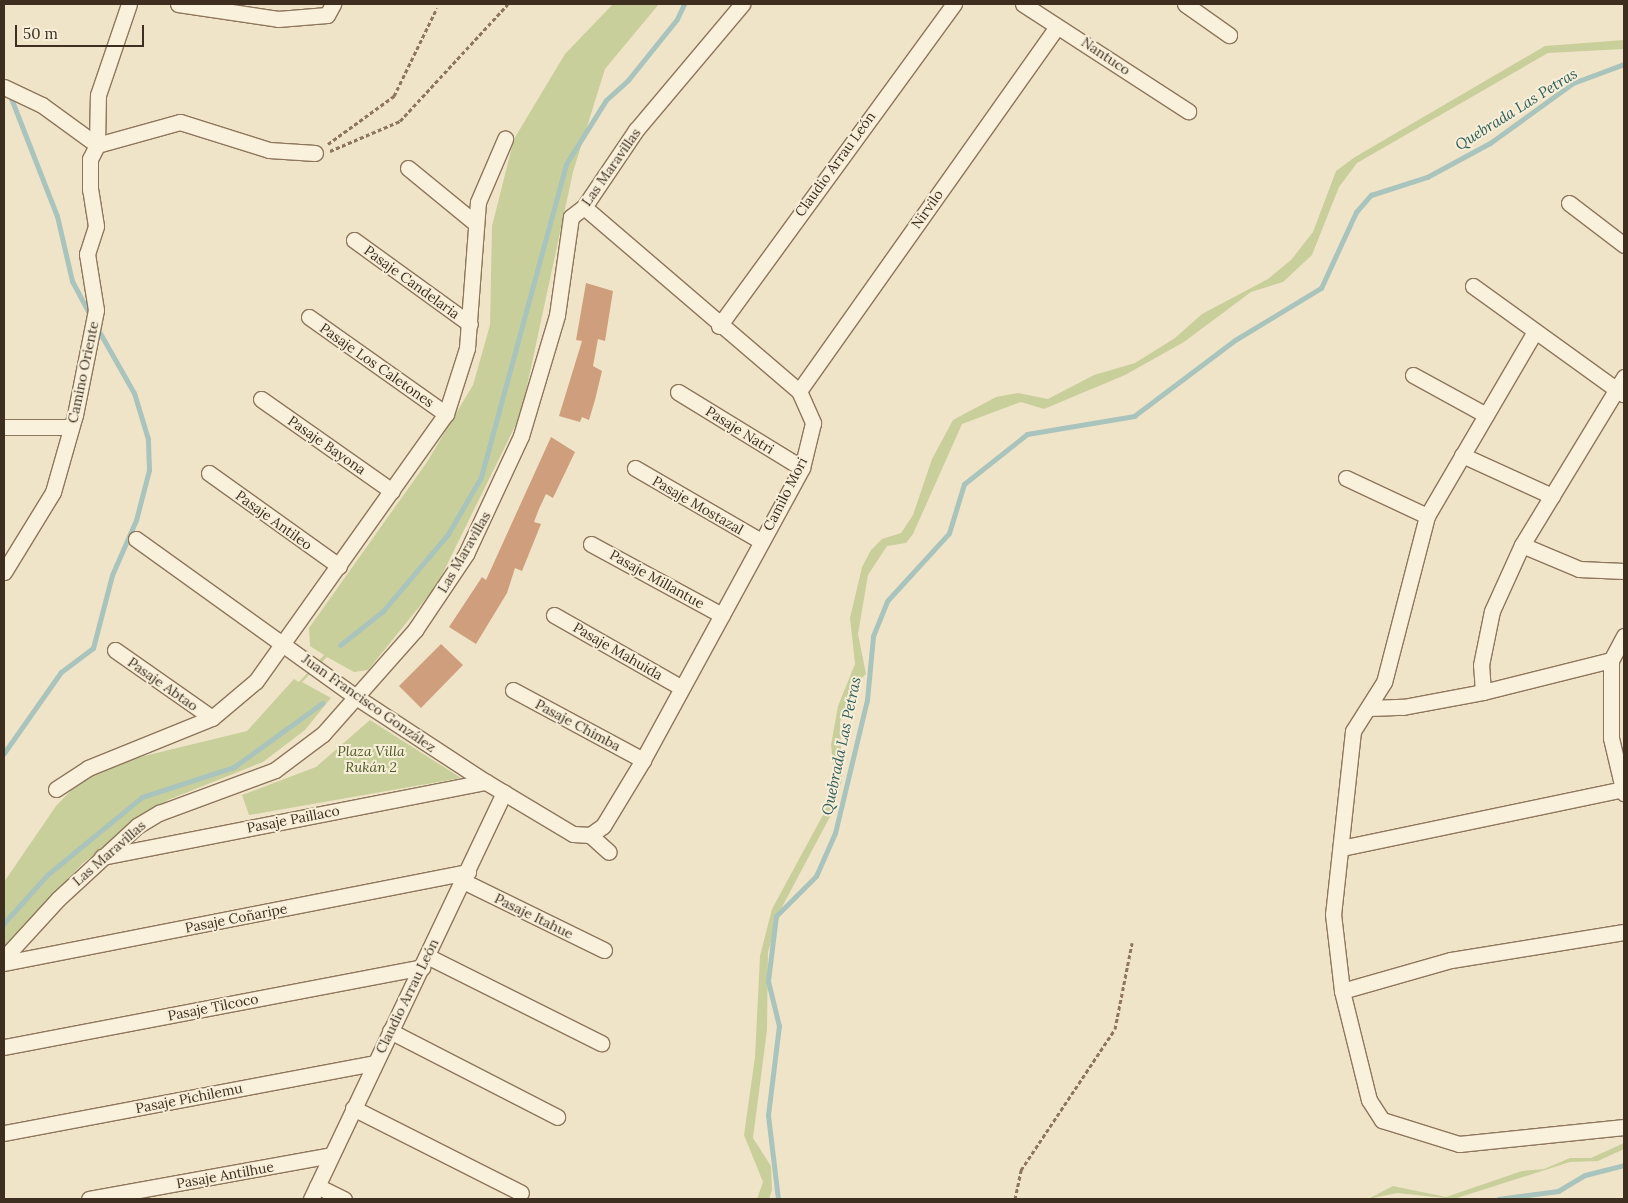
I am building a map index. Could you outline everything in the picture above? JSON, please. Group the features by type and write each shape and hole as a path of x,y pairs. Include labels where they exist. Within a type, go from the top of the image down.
{"street":[{"name":"Camino Oriente","path":"4,572 53,492 71,427 96,310 87,254 96,226 90,190 90,159 97,145 98,95 129,4"},
{"path":"178,4 278,19 327,15 333,4"},
{"name":"Las Maravillas","path":"4,958 100,858 159,813 274,770 323,734 387,666 442,592 502,483 547,356 571,217 584,207 636,130 742,4"},
{"name":"Claudio Arrau León","path":"720,326 954,4"},
{"name":"Nantuco","path":"1022,4 1056,28 1072,33 1188,111"},
{"path":"1185,4 1230,36"},
{"name":"Nirvilo","path":"799,391 1056,28"},
{"path":"4,87 42,105 97,145 180,122 269,150 315,153"},
{"path":"56,790 88,768 212,718 256,681 446,414 460,375 470,324 474,222 482,184 505,139"},
{"path":"408,168 474,222"},
{"path":"1569,203 1624,245"},
{"name":"Camilo Mori","path":"584,207 720,326 799,391 813,423 802,468 643,760 603,826 590,835"},
{"name":"Pasaje Candelaria","path":"354,240 470,324"},
{"path":"1474,286 1534,333 1619,392"},
{"name":"Pasaje Los Caletones","path":"309,317 446,414"},
{"path":"1534,333 1427,516 1384,682 1353,731 1333,914 1342,991 1370,1100 1382,1120 1459,1144 1624,1127"},
{"path":"1413,374 1486,415"},
{"path":"1483,692 1481,666 1492,611 1522,545 1619,392 1624,377"},
{"name":"Pasaje Natri","path":"678,392 802,468"},
{"name":"Pasaje Bayona","path":"261,399 392,491"},
{"path":"4,427 71,427"},
{"path":"1462,455 1552,496"},
{"name":"Pasaje Mostazal","path":"635,468 761,541"},
{"name":"Pasaje Antileo","path":"209,473 339,566"},
{"path":"1346,478 1427,516"},
{"name":"Juan Francisco González","path":"136,539 284,643 356,697 486,782 573,834 590,835 609,852"},
{"name":"Pasaje Millantue","path":"592,544 722,615"},
{"path":"1522,545 1579,568 1624,570"},
{"name":"Pasaje Mahuida","path":"554,615 682,688"},
{"path":"1341,848 1624,790 1611,738 1611,660 1624,639"},
{"name":"Pasaje Abtao","path":"114,650 212,718"},
{"path":"1369,708 1403,707 1483,692 1611,660"},
{"name":"Pasaje Chimba","path":"513,690 643,760"},
{"name":"Pasaje Paillaco","path":"100,858 486,782"},
{"name":"Claudio Arrau León","path":"314,1193 374,1063 504,793"},
{"name":"Pasaje Itahue","path":"465,876 604,950"},
{"name":"Pasaje Coñaripe","path":"4,964 465,876"},
{"path":"1342,991 1451,960 1624,932"},
{"path":"424,962 601,1043"},
{"name":"Pasaje Tilcoco","path":"4,1047 424,962"},
{"path":"390,1030 556,1117"},
{"name":"Pasaje Pichilemu","path":"4,1133 374,1063"},
{"path":"353,1108 521,1193"},
{"name":"Pasaje Antilhue","path":"89,1199 331,1156"},
{"path":"314,1193 344,1199"}],"path":[{"path":"315,153 350,146 400,121 508,4"},
{"path":"315,153 394,96 437,8"},
{"path":"1015,1199 1021,1170 1115,1029 1132,943"}],"green space":[{"path":"613,4 659,4 605,69 573,172 521,414 437,585 368,670 354,672 327,657 302,682 331,698 305,730 263,762 168,800 83,863 4,948 4,882 56,806 83,778 140,757 247,731 294,679 299,682 324,655 310,646 309,628 427,462 473,385 490,325 492,226 514,139 565,54"},
{"path":"1624,40 1624,49 1548,53 1357,163 1339,187 1312,255 1283,282 1251,292 1184,342 1125,375 1044,409 1021,402 962,424 913,534 906,543 887,546 868,575 858,634 866,674 854,685 840,722 842,780 833,811 781,909 768,952 767,1030 753,1138 771,1166 772,1190 769,1199 757,1199 763,1182 744,1135 755,1057 760,956 772,909 824,813 835,781 831,745 838,706 855,664 850,618 862,567 871,550 882,539 901,533 913,515 932,459 953,420 996,397 1018,393 1048,399 1094,375 1135,363 1175,338 1202,314 1268,279 1291,260 1313,232 1336,171 1355,157 1545,46"},
{"name":"Plaza Villa Rukán 2","path":"370,720 461,778 249,815 242,795 316,767"},
{"path":"1624,1143 1624,1149 1598,1161 1570,1162 1454,1199 1397,1193 1368,1199 1393,1186 1446,1197 1522,1171 1544,1169 1570,1158 1591,1158"}],"building":[{"path":"586,283 613,291 605,341 598,339 593,366 602,371 595,400 589,420 582,417 580,422 559,416 582,341 576,340"},
{"path":"551,437 575,452 553,498 546,494 539,509 534,522 541,524 522,571 515,568 507,593 476,644 449,627 482,577 486,580"},
{"path":"441,644 463,665 421,708 399,686"}],"waterway":[{"path":"340,645 383,611 448,534 481,477 566,164 606,100 628,80 677,19 684,4"},
{"name":"Quebrada Las Petras","path":"778,1199 768,1115 779,1026 768,981 776,916 816,876 835,833 867,700 873,636 887,601 949,533 964,484 1027,434 1134,416 1235,340 1321,288 1356,212 1371,195 1427,177 1490,143 1573,83 1624,64"},
{"path":"9,93 57,216 72,281 91,316"},
{"path":"4,753 61,672 93,648 112,575 136,520 149,470 148,439 134,393 97,328"},
{"path":"4,923 47,875 142,797 234,767 322,703"},
{"path":"1498,1199 1558,1191 1585,1175 1624,1165"}]}
